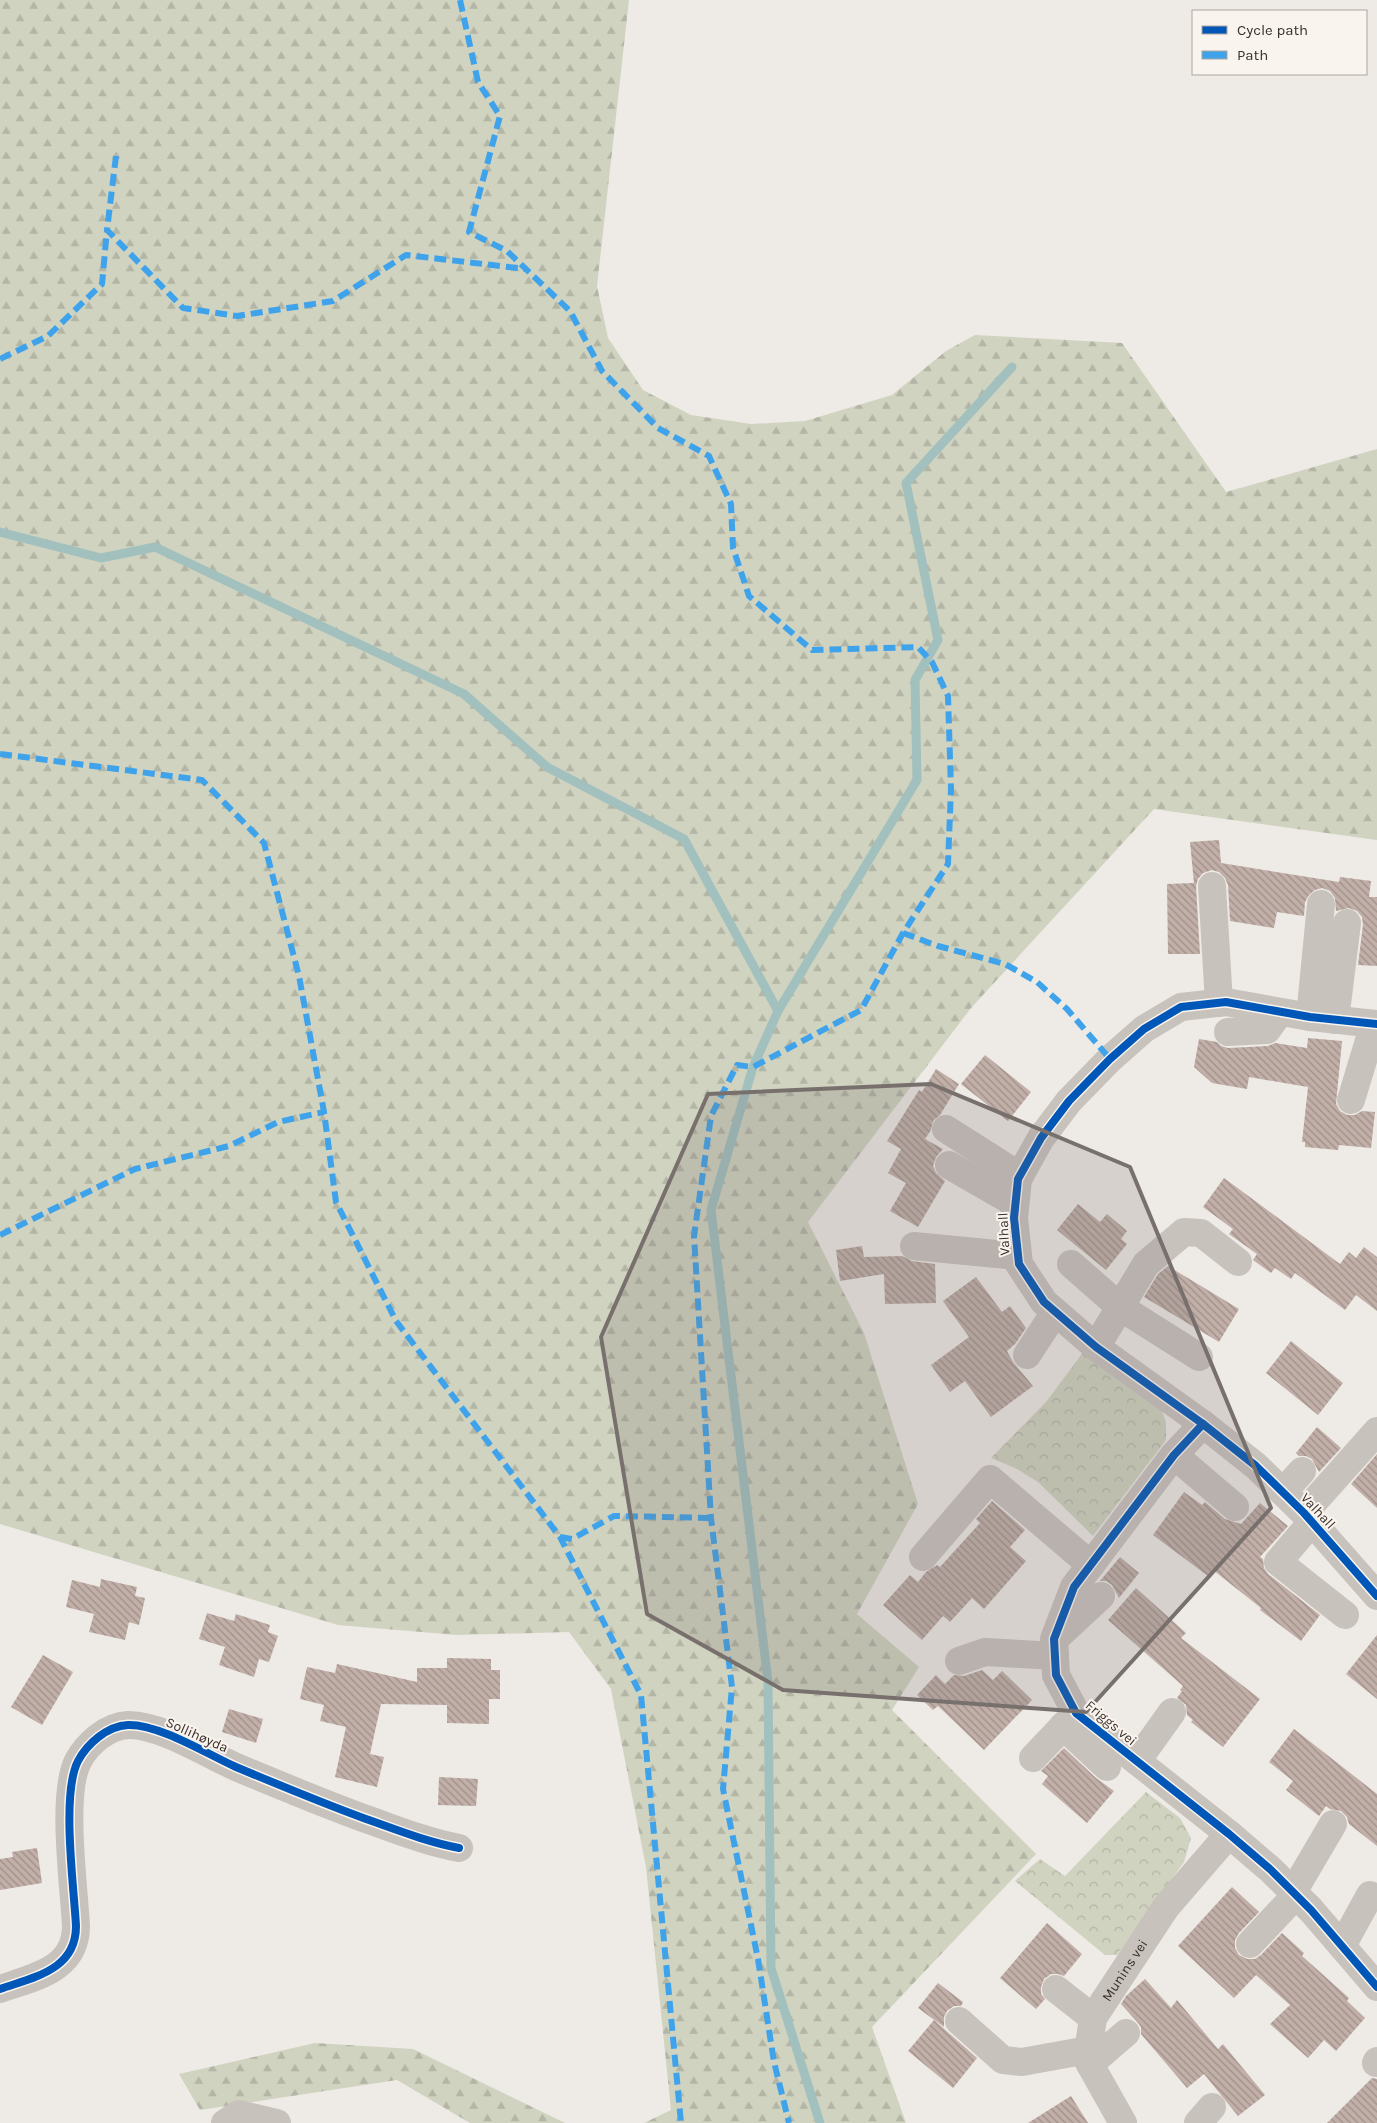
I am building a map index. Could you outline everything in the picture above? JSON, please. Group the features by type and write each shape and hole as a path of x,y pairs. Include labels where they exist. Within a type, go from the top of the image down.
{"street":[{"path":"1212,886 1220,1003"},
{"path":"1321,904 1323,1019"},
{"path":"1323,1019 1347,923"},
{"name":"Valhall","path":"1375,1024 1323,1019 1226,1002 1181,1007 1144,1028 1110,1059 1069,1101 1041,1138 1020,1176 1014,1218 1018,1264 1044,1302 1096,1347 1203,1424 1256,1466 1308,1517 1377,1596"},
{"path":"1228,1032 1267,1030 1280,1012"},
{"path":"1351,1100 1375,1024"},
{"path":"946,1129 1020,1176"},
{"path":"949,1164 1015,1203"},
{"path":"1096,1347 1146,1264 1184,1232 1201,1233 1238,1262"},
{"path":"914,1246 1018,1256"},
{"path":"1070,1264 1120,1307 1199,1357"},
{"path":"1027,1355 1055,1312"},
{"name":"Friggs vei","path":"1203,1424 1174,1455 1074,1587 1055,1648 1056,1675 1069,1719 1138,1762 1229,1834 1295,1894 1377,1987"},
{"path":"1345,1615 1278,1562 1308,1517 1377,1431"},
{"path":"1174,1455 1235,1507"},
{"path":"1283,1492 1302,1471"},
{"path":"923,1557 990,1479 1091,1565"},
{"path":"958,1661 985,1652 1055,1648 1101,1596"},
{"path":"1138,1762 1172,1712"},
{"path":"1033,1758 1069,1719 1107,1767"},
{"name":"Sollihøyda","path":"0,1989 45,1973 56,1967 70,1952 74,1942 76,1926 70,1812 74,1773 83,1754 108,1730 126,1725 158,1731 330,1805 399,1831 439,1844 460,1848"},
{"path":"1250,1944 1295,1894 1333,1824"},
{"name":"Munins vei","path":"1089,2057 1093,2018 1166,1907 1229,1834"},
{"path":"1342,1946 1370,1895"},
{"path":"1056,1989 1093,2018"},
{"path":"959,2021 1003,2060 1022,2062 1089,2057 1126,2033"},
{"path":"1089,2057 1123,2123"},
{"path":"225,2123 239,2114 277,2123"}],"highlighted area":[{"path":"931,1084 1130,1167 1271,1508 1086,1712 783,1690 647,1614 601,1337 708,1094"}],"green space":[{"path":"0,0 629,0 597,286 608,338 643,390 691,415 751,424 805,421 892,395 946,351 975,335 1122,343 1226,492 1377,449 1377,840 1154,809 971,1008 808,1222 864,1333 918,1504 857,1614 919,1667 892,1710 1036,1854 872,2027 906,2123 644,2123 671,2110 646,1867 611,1689 569,1632 457,1635 338,1625 0,1524"},
{"path":"1084,1351 1160,1406 1166,1422 1166,1440 1093,1536 1038,1482 1015,1468 991,1458 1046,1402"},
{"path":"1146,1792 1180,1818 1191,1838 1184,1862 1117,1955 1105,1955 1015,1881 1040,1859 1065,1876"},
{"path":"315,2043 413,2049 565,2123 470,2123 397,2080 200,2110 179,2074"}],"building":[{"path":"1219,840 1221,863 1339,882 1340,877 1371,881 1369,897 1377,897 1377,966 1358,965 1363,925 1362,917 1357,911 1349,908 1336,911 1335,898 1330,891 1322,888 1315,890 1309,895 1305,902 1304,916 1277,912 1274,928 1230,921 1228,885 1225,878 1219,872 1212,870 1203,873 1198,879 1196,886 1200,954 1168,954 1167,884 1194,883 1190,842"},
{"path":"1308,1038 1342,1041 1336,1104 1340,1111 1347,1115 1355,1115 1362,1111 1375,1112 1371,1148 1339,1145 1338,1150 1305,1147 1305,1142 1302,1142 1308,1087 1249,1077 1247,1089 1212,1083 1194,1067 1199,1039 1217,1042 1221,1046 1228,1048 1268,1046 1275,1043 1307,1048"},
{"path":"985,1055 1031,1092 1008,1121 961,1084"},
{"path":"936,1069 959,1084 940,1115 933,1121 931,1130 925,1139 943,1149 936,1157 933,1166 936,1173 945,1181 918,1227 890,1211 906,1183 888,1173 901,1149 887,1141 919,1090 922,1092"},
{"path":"1224,1178 1340,1264 1349,1252 1356,1258 1364,1247 1377,1257 1377,1311 1356,1295 1345,1310 1295,1273 1291,1279 1275,1268 1271,1273 1253,1260 1257,1254 1229,1234 1233,1229 1203,1207"},
{"path":"1078,1204 1100,1222 1107,1214 1127,1231 1121,1239 1127,1244 1106,1270 1057,1230"},
{"path":"862,1246 864,1257 902,1256 912,1261 935,1264 936,1303 885,1304 884,1274 840,1281 836,1250"},
{"path":"1168,1266 1239,1309 1219,1342 1144,1297 1158,1274"},
{"path":"976,1277 1002,1312 1010,1306 1026,1328 1015,1344 1007,1351 1013,1362 1033,1386 991,1417 965,1381 950,1392 931,1365 969,1337 943,1301"},
{"path":"1291,1341 1343,1383 1318,1415 1266,1373"},
{"path":"1317,1427 1341,1448 1319,1472 1312,1459 1306,1456 1299,1456 1296,1453"},
{"path":"1377,1454 1377,1508 1351,1484"},
{"path":"1184,1492 1202,1505 1205,1502 1225,1519 1241,1524 1260,1503 1288,1526 1260,1557 1263,1559 1264,1568 1268,1574 1320,1615 1301,1641 1260,1610 1261,1608 1213,1570 1208,1576 1153,1535"},
{"path":"992,1501 1025,1530 1010,1547 1026,1561 984,1609 972,1598 950,1622 943,1616 922,1640 883,1605 910,1575 918,1582 926,1572 937,1565 940,1567 980,1523 976,1519"},
{"path":"1120,1557 1139,1573 1119,1598 1112,1585 1106,1581 1100,1581"},
{"path":"101,1579 137,1587 135,1596 145,1598 139,1625 129,1622 125,1640 89,1632 94,1614 66,1607 72,1580 100,1587"},
{"path":"1136,1588 1186,1633 1181,1638 1260,1699 1223,1747 1191,1722 1193,1720 1187,1715 1186,1705 1177,1698 1183,1686 1108,1620"},
{"path":"207,1613 234,1621 236,1614 270,1625 268,1632 278,1636 269,1662 259,1659 254,1677 219,1665 225,1647 199,1639"},
{"path":"1377,1635 1377,1699 1346,1674"},
{"path":"43,1655 73,1672 42,1725 11,1707"},
{"path":"447,1658 491,1659 491,1670 500,1670 500,1699 489,1699 489,1724 447,1723 447,1705 381,1704 370,1754 384,1757 377,1787 335,1777 346,1727 320,1721 324,1705 300,1699 307,1667 335,1673 337,1664 417,1682 417,1668 447,1668"},
{"path":"982,1670 993,1680 1002,1671 1032,1700 984,1750 938,1706 933,1710 917,1695 936,1675 945,1684 954,1675 964,1676"},
{"path":"229,1709 263,1719 256,1743 222,1732"},
{"path":"1294,1729 1377,1794 1377,1846 1349,1824 1347,1817 1341,1811 1330,1809 1326,1806 1319,1816 1286,1790 1293,1781 1269,1762"},
{"path":"1064,1748 1096,1778 1114,1791 1087,1823 1042,1784 1048,1776 1041,1771"},
{"path":"439,1777 478,1779 476,1806 438,1805"},
{"path":"37,1848 42,1883 0,1890 0,1859 13,1857 12,1852"},
{"path":"1232,1887 1259,1912 1239,1933 1235,1940 1235,1948 1239,1955 1247,1959 1255,1959 1282,1933 1304,1953 1302,1956 1349,1998 1347,2001 1365,2018 1336,2051 1324,2040 1308,2058 1270,2024 1290,2005 1256,1975 1234,1998 1178,1946"},
{"path":"1047,1923 1082,1954 1064,1976 1051,1974 1044,1979 1041,1994 1045,1999 1036,2009 1000,1978"},
{"path":"1145,1979 1171,2008 1177,2000 1218,2049 1223,2044 1265,2095 1238,2116 1204,2074 1187,2088 1141,2034 1141,2027 1121,2004 1126,1996"},
{"path":"938,1983 963,2002 961,2006 954,2006 947,2011 944,2017 944,2027 918,2008"},
{"path":"934,2020 977,2058 953,2088 908,2051"},
{"path":"1372,2078 1377,2079 1377,2123 1327,2123"},
{"path":"1071,2096 1088,2123 1028,2123"}],"waterway":[{"path":"820,2123 771,1968 768,1681 711,1210 753,1067 778,1011 917,780 915,680 938,640 906,483 1012,367"},
{"path":"0,532 101,558 155,547 464,694 547,767 684,839 778,1011"}],"marked path":[{"path":"460,0 478,82 500,116 469,232 507,251 570,311 602,371 658,428 709,456 731,504 733,548 749,596 812,650 918,647 932,662 948,696 951,789 948,864 903,933 861,1010 753,1067 737,1065 711,1116 694,1236 711,1518 732,1687 723,1789 758,1959 774,2062 789,2123"},
{"path":"116,156 107,230 183,308 237,316 333,301 406,255 526,269"},
{"path":"0,359 48,336 102,284 107,230"},
{"path":"0,754 202,780 264,843 299,976 324,1112 336,1202 396,1321 560,1537 641,1695 681,2123"},
{"path":"903,933 938,946 1005,964 1037,982 1067,1009 1110,1059"},
{"path":"0,1235 135,1169 229,1146 278,1122 324,1112"},
{"path":"560,1537 572,1539 614,1516 711,1518"}],"cycle path":[{"path":"1377,1024 1310,1017 1226,1002 1181,1007 1144,1029 1110,1059 1069,1101 1041,1138 1018,1179 1014,1218 1019,1264 1044,1302 1096,1347 1203,1424 1256,1466 1304,1513 1377,1596"},
{"path":"1203,1424 1174,1455 1074,1587 1054,1639 1056,1675 1076,1713 1229,1834 1271,1870 1311,1910 1377,1987"},
{"path":"0,1989 51,1970 69,1953 74,1941 76,1926 69,1817 73,1776 78,1761 92,1742 105,1732 120,1726 140,1726 168,1734 236,1767 333,1807 412,1835 459,1848"}]}
